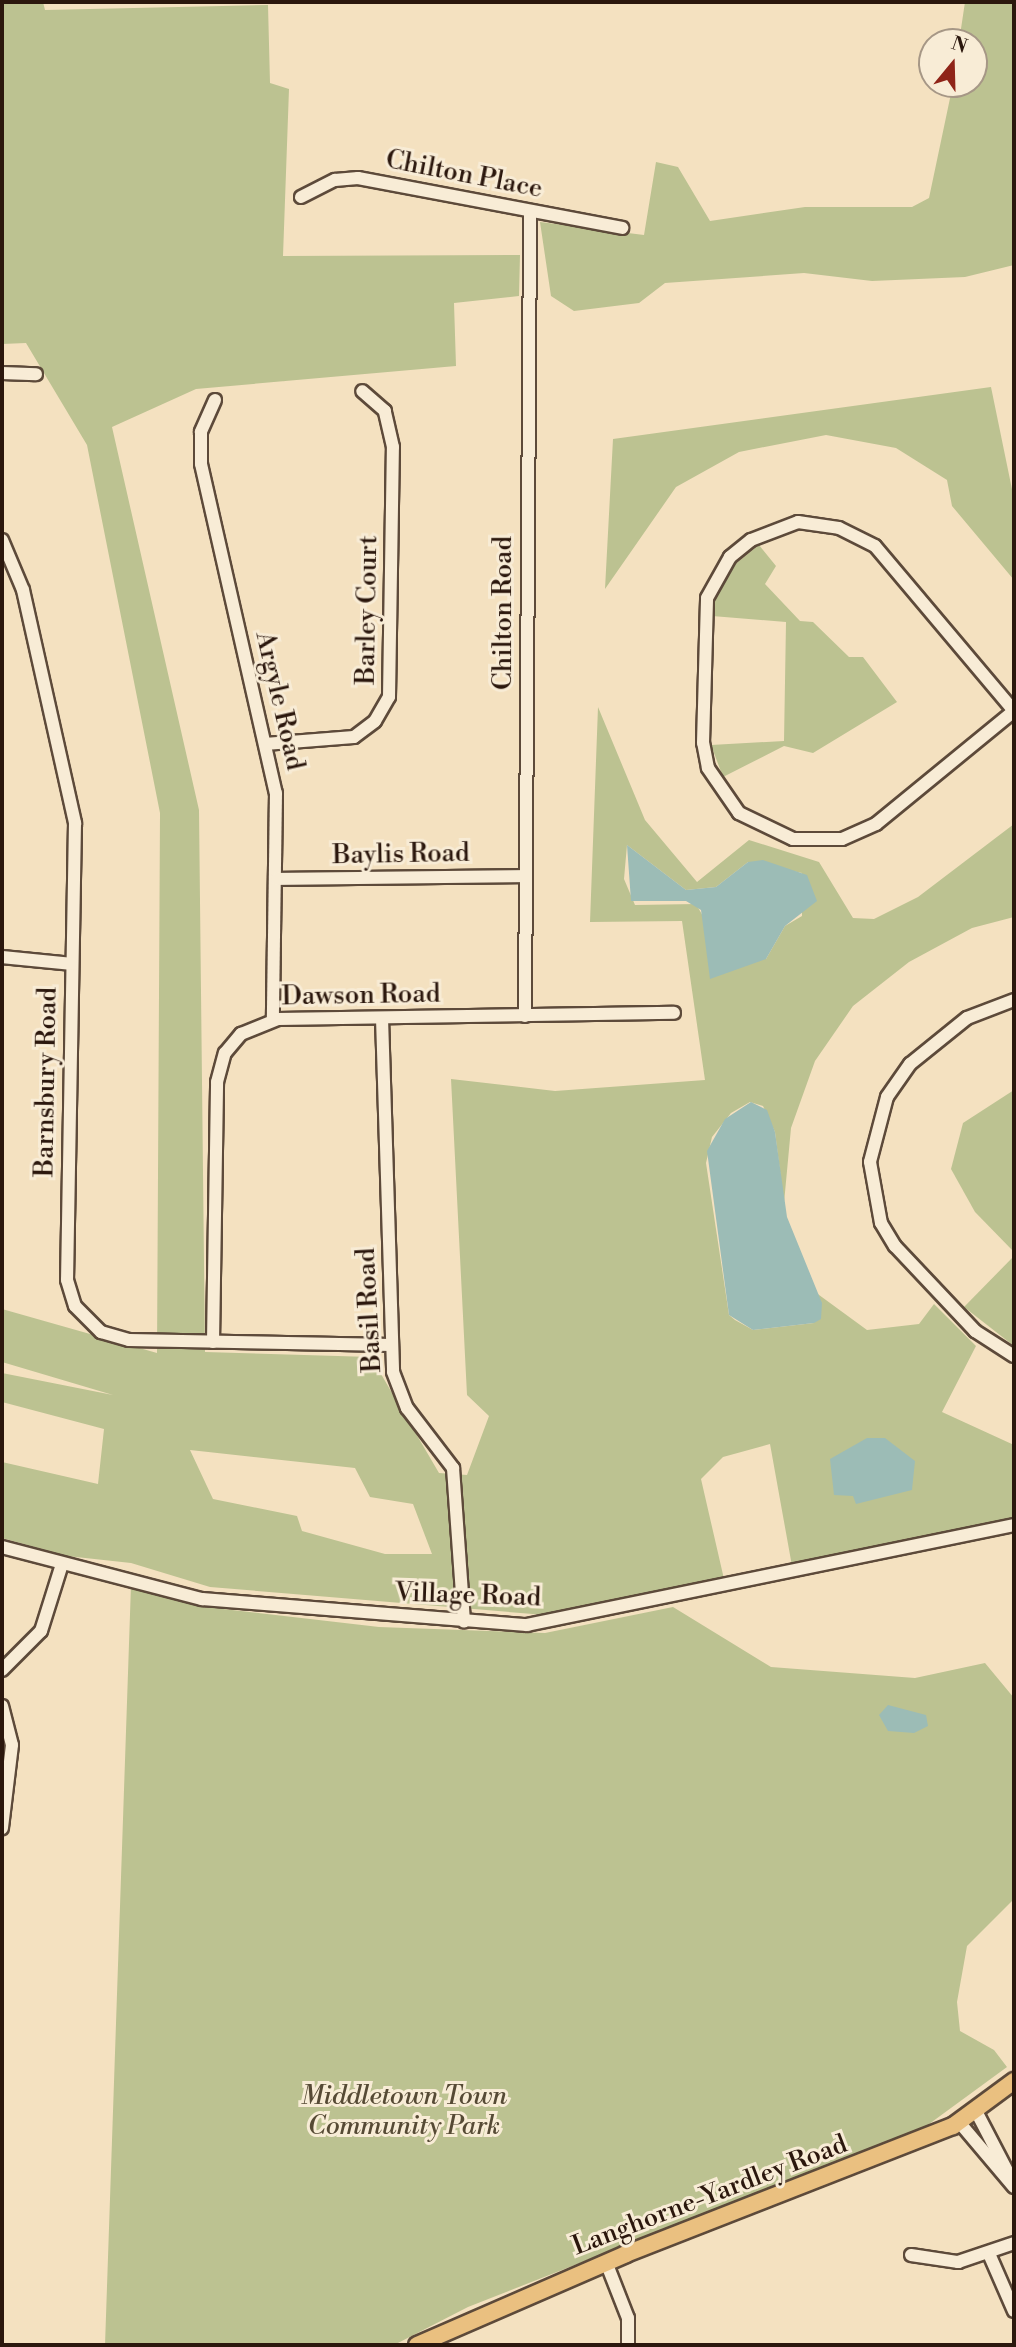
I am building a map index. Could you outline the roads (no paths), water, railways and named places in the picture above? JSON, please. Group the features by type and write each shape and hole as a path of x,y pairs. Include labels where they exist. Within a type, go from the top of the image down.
{"main road":[{"name":"Langhorne-Yardley Road","path":"417,2345 606,2262 959,2122 976,2113 1014,2081"}],"street":[{"name":"Chilton Place","path":"301,197 335,180 358,178 622,228"},
{"name":"Chilton Road","path":"525,1016 530,211"},
{"path":"2,373 36,374"},
{"name":"Barley Court","path":"265,744 354,737 375,721 389,697 393,447 385,411 362,391"},
{"name":"Argyle Road","path":"215,400 201,432 201,464 276,793 273,1020"},
{"path":"797,522 839,528 887,557 1014,711 858,835 816,841 764,829 739,813 708,768 702,667 707,597 730,557 751,540 797,522"},
{"name":"Barnsbury Road","path":"2,540 23,590 73,814 70,1294 82,1316 113,1337 213,1342 391,1345"},
{"name":"Baylis Road","path":"276,879 526,876"},
{"path":"2,957 72,964"},
{"path":"1014,1000 967,1018 909,1064 887,1097 870,1162 881,1223 895,1246 975,1331 1014,1356"},
{"name":"Dawson Road","path":"213,1342 220,1066 241,1034 273,1020 674,1013"},
{"name":"Basil Road","path":"382,1018 391,1345 404,1402 453,1468 464,1622"},
{"name":"Village Road","path":"2,1547 202,1599 464,1622 573,1619 1014,1525"},
{"path":"2,1671 41,1631 62,1564"},
{"path":"2,1706 12,1745 2,1828"},
{"path":"976,2113 1014,2185"},
{"path":"959,2122 1014,2185"},
{"path":"911,2255 948,2263 990,2256 1014,2243"},
{"path":"990,2256 1014,2311"},
{"path":"606,2262 628,2318 628,2345"}],"water":[{"path":"627,845 686,890 716,887 748,862 763,860 807,875 817,901 785,926 766,959 710,979 701,910 686,901 631,901"},
{"path":"751,1102 767,1110 775,1132 787,1217 822,1303 821,1319 814,1323 753,1330 729,1315 707,1151 725,1119"},
{"path":"867,1438 885,1438 915,1461 912,1490 856,1504 853,1496 834,1495 830,1459"},
{"path":"888,1705 926,1715 928,1726 914,1733 888,1731 879,1715"}],"park label":[{"name":"Middletown Town Community Park","path":"404,2112"}]}
